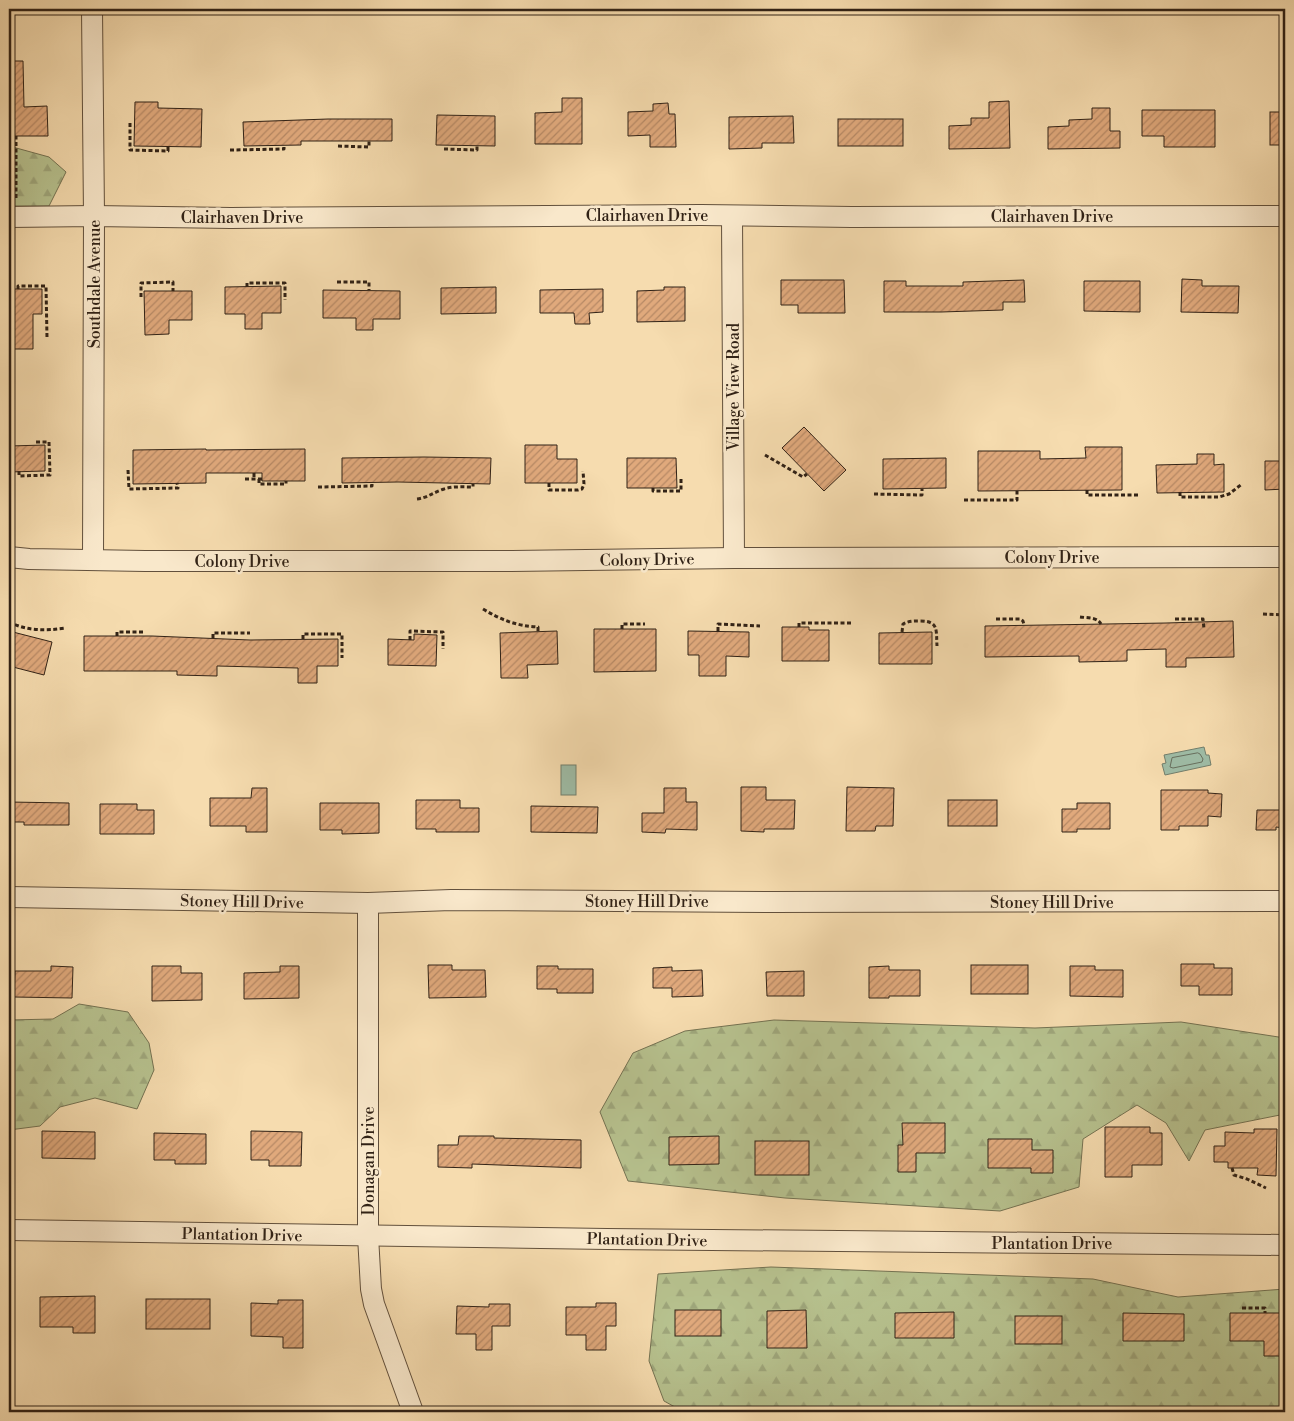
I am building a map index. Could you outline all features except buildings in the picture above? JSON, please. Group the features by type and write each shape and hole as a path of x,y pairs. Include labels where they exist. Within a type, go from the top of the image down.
{"street":[{"name":"Southdale Avenue","path":"92,9 94,216 93,560"},
{"name":"Village View Road","path":"732,216 734,558"},
{"name":"Clairhaven Drive","path":"12,217 1285,216"},
{"name":"Colony Drive","path":"9,557 93,560 512,561 734,558 1285,557"},
{"name":"Stoney Hill Drive","path":"9,897 368,903 452,900 767,902 1285,901"},
{"name":"Donagan Drive","path":"368,903 368,1236 371,1289 374,1304 413,1412"},
{"name":"Plantation Drive","path":"9,1230 368,1236 1285,1245"}],"path":[{"path":"130,123 130,150 168,151 168,146"},
{"path":"12,217 16,136"},
{"path":"338,146 369,147 369,141"},
{"path":"230,150 284,150 284,145"},
{"path":"444,150 477,150 477,146"},
{"path":"141,297 141,283 173,282 173,291"},
{"path":"337,282 370,282 370,290"},
{"path":"247,287 247,283 285,283 285,300"},
{"path":"18,289 18,286 46,286 46,338"},
{"path":"19,471 19,476 50,475 49,442 35,442"},
{"path":"764,455 803,477 807,474"},
{"path":"128,470 128,489 178,488 177,483"},
{"path":"549,483 549,490 582,489 584,471"},
{"path":"254,473 254,479"},
{"path":"653,488 653,491 681,491 681,478"},
{"path":"245,479 260,479 259,484 286,484 286,481"},
{"path":"318,487 372,486 372,482"},
{"path":"417,499 444,489 472,487 472,484"},
{"path":"1180,492 1180,496 1219,497 1229,494 1242,484"},
{"path":"874,494 922,495 922,489"},
{"path":"1088,490 1088,495 1140,495"},
{"path":"964,500 1017,500 1017,491"},
{"path":"483,609 498,618 519,626 538,627 538,632"},
{"path":"1263,614 1285,615"},
{"path":"1080,617 1095,619 1100,621 1101,624"},
{"path":"996,619 1020,619 1023,620 1024,626"},
{"path":"1175,619 1203,619 1204,629"},
{"path":"902,632 904,624 909,621 930,621 934,624 936,630 937,646"},
{"path":"9,622 32,630 48,631 66,628"},
{"path":"799,627 799,623 852,623"},
{"path":"622,629 622,624 645,624"},
{"path":"718,631 718,624 760,626"},
{"path":"410,640 410,631 443,632 443,649"},
{"path":"117,636 117,632 145,632"},
{"path":"214,638 213,633 250,633"},
{"path":"303,639 303,634 342,634 342,658"},
{"path":"1232,1168 1234,1175 1247,1178 1266,1188"},
{"path":"1242,1308 1264,1308 1265,1313"}],"green space":[{"path":"9,146 49,157 66,172 49,206 9,206"},
{"path":"79,1004 128,1012 149,1043 154,1070 137,1109 95,1098 60,1107 40,1126 9,1130 9,1020 53,1019"},
{"path":"774,1020 1035,1028 1181,1022 1285,1038 1285,1114 1205,1130 1189,1161 1166,1123 1137,1105 1083,1139 1079,1187 1000,1211 785,1198 628,1181 600,1112 633,1053 685,1031"},
{"path":"771,1267 1093,1279 1178,1297 1285,1289 1285,1412 684,1412 664,1401 649,1361 658,1274"}],"water":[{"path":"1204,747 1206,755 1209,755 1211,765 1165,775 1162,764 1166,763 1164,755"},
{"path":"561,765 576,765 576,795 561,795"}]}
